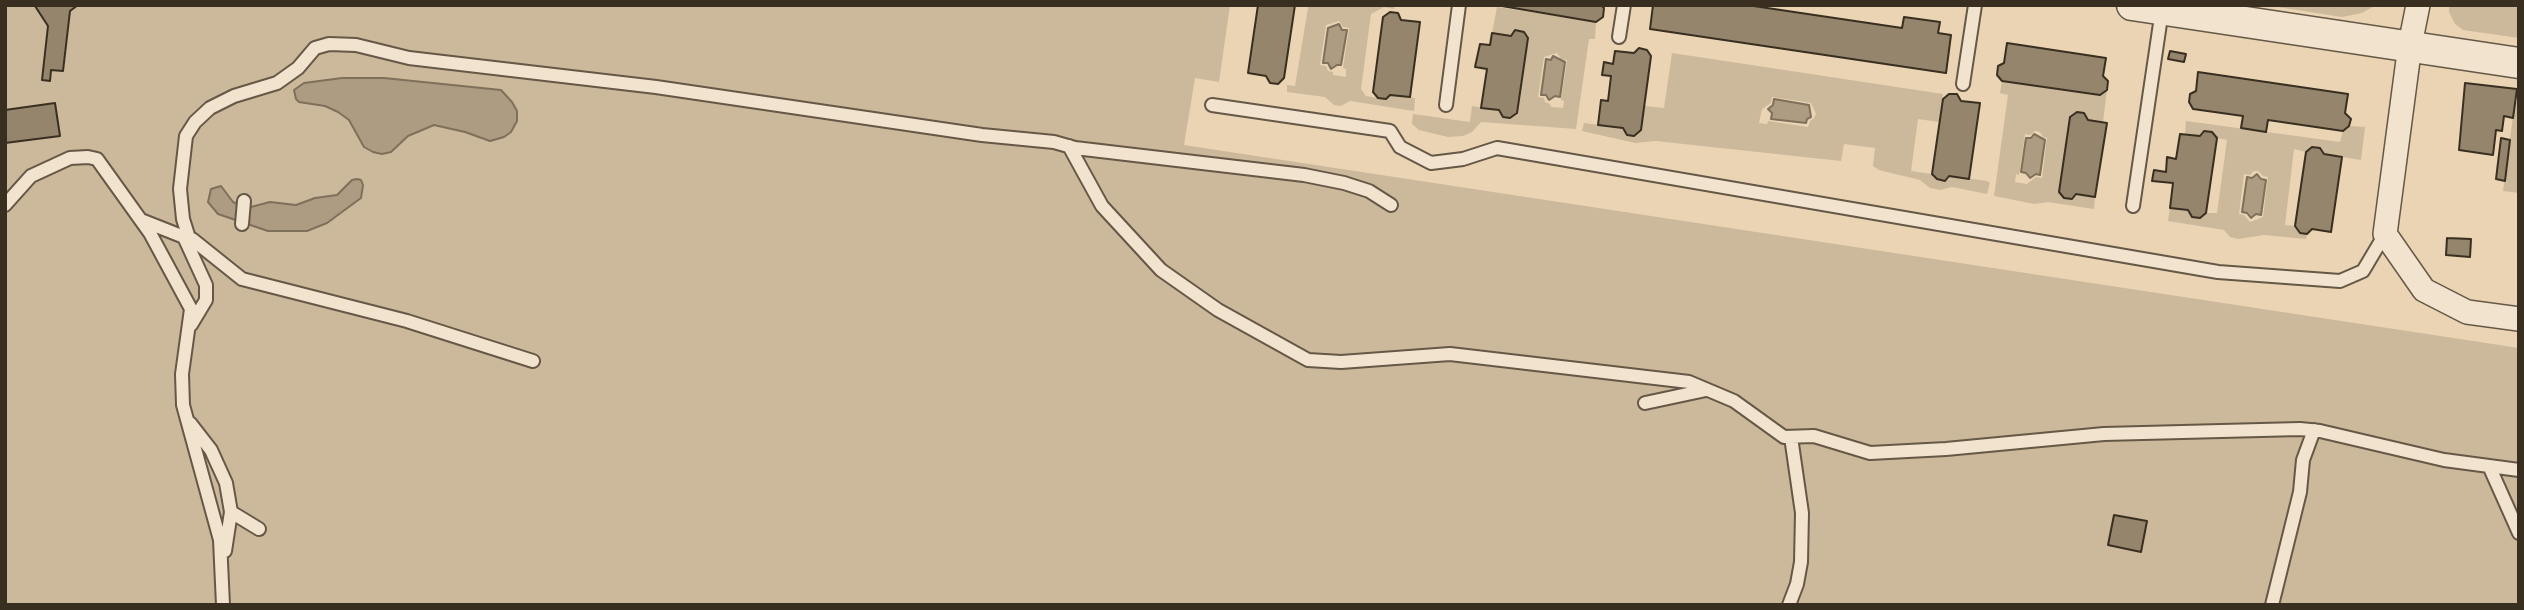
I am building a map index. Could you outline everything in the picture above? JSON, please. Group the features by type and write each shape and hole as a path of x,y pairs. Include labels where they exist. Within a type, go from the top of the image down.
{"street":[{"path":"2132,5 2519,63"},
{"path":"2418,5 2385,234 2424,290 2467,312 2519,318"}],"lane":[{"path":"1446,105 1459,5"},
{"path":"1619,37 1624,5"},
{"path":"1963,84 1975,5"},
{"path":"2133,206 2162,10"},
{"path":"189,328 206,300 206,285 186,238 183,219 180,189 186,136 195,121 211,108 234,96 277,83 298,68 316,48 328,44 356,45 409,58 656,87 982,135 1054,142 1317,178 1369,191 1391,205"},
{"path":"1212,105 1390,131 1400,147 1431,163 1463,159 1496,148 2218,272 2340,281 2363,271 2385,234"},
{"path":"1069,146 1102,206 1161,271 1218,310 1308,360 1341,362 1450,355 1689,382 1734,401 1784,436 1814,436 1870,453 1946,449 2104,434 2307,430 2444,460 2519,470"},
{"path":"5,205 31,176 70,158 97,159 141,220 191,309 182,374 183,405 220,540 223,605"},
{"path":"242,224 244,201"},
{"path":"141,220 186,238 242,279 407,321 533,362"},
{"path":"1645,403 1706,390"},
{"path":"186,417 211,450 226,483 231,512 221,565"},
{"path":"2272,605 2300,492 2307,430"},
{"path":"1789,605 1797,584 1801,550 1801,502 1791,437"},
{"path":"2490,468 2519,533"},
{"path":"231,512 259,529"}],"shaded area":[{"path":"5,5 1230,5 1219,82 1195,78 1184,145 2519,348 2519,605 5,605"},
{"path":"1306,5 1394,5 1394,9 1384,7 1371,14 1361,89 1366,96 1386,99 1390,95 1415,98 1414,111 1350,101 1341,106 1334,105 1325,97 1287,92 1287,85 1295,86 1308,8","holes":["1339,21 1343,27 1349,28 1343,68 1346,69 1346,77 1333,75 1326,66 1320,65 1326,25"]},
{"path":"2265,5 2376,5 2362,13 2342,17"},
{"path":"2449,5 2519,5 2519,38 2463,30 2455,24 2449,12"},
{"path":"1497,7 1596,22 1595,39 1589,39 1576,129 1481,122 1472,132 1448,137 1419,130 1412,124 1413,114 1470,122 1472,106 1499,110 1510,118 1517,113 1528,38 1524,32 1516,31 1511,36 1492,33","holes":["1557,53 1561,59 1567,60 1561,100 1564,101 1563,108 1551,107 1544,98 1538,97 1544,57"]},
{"path":"1339,24 1342,30 1347,30 1341,65 1331,69 1328,63 1323,63 1328,28"},
{"path":"1672,53 1943,94 1939,122 1918,119 1911,171 1932,174 1944,181 1949,176 1990,183 1987,194 1952,187 1940,190 1930,188 1920,180 1879,170 1873,166 1875,148 1844,144 1841,161 1656,141 1635,143 1582,131 1584,123 1623,128 1627,135 1634,136 1641,131 1645,106 1664,108","holes":["1772,97 1811,103 1816,114 1808,127 1768,121 1767,124 1759,123 1762,109 1771,103"]},
{"path":"1553,56 1565,62 1560,97 1555,96 1549,100 1546,95 1541,95 1546,59 1551,60"},
{"path":"342,78 384,78 501,90 517,111 517,121 511,132 490,141 434,125 408,136 391,152 373,152 364,147 349,120 338,112 296,99 294,90 304,83"},
{"path":"2002,81 2100,95 2107,90 2103,122 2088,120 2084,113 2077,112 2070,117 2059,192 2064,198 2072,199 2076,194 2095,197 2094,209 2048,202 2034,204 1994,196 2008,95 2000,93","holes":["2040,132 2047,138 2042,178 2036,177 2027,184 2015,182 2016,174 2019,175 2025,134"]},
{"path":"1774,99 1809,105 1811,117 1806,123 1771,119 1772,113 1768,109 1773,105"},
{"path":"2515,101 2519,102 2519,193 2503,191"},
{"path":"2186,121 2340,142 2343,131 2349,126 2365,127 2361,160 2324,154 2320,148 2312,147 2306,152 2294,149 2285,225 2295,226 2300,233 2307,234 2306,239 2264,235 2238,239 2230,237 2224,230 2168,221 2170,208 2188,210 2192,217 2199,218 2206,213 2217,213 2227,140 2217,138 2212,132 2204,131 2200,136 2185,134","holes":["2258,171 2268,177 2263,217 2250,222 2244,215 2239,214 2244,174 2250,175"]},
{"path":"2034,134 2045,140 2040,175 2036,174 2030,178 2021,172 2026,138 2031,138"},
{"path":"2257,174 2266,180 2261,215 2256,214 2251,218 2242,212 2247,177 2252,178"},
{"path":"352,180 361,180 363,185 361,198 327,223 307,231 268,231 218,214 208,202 211,189 221,186 233,202 247,208 270,202 296,205 315,198 337,195"}],"building":[{"path":"20,5 78,5 70,11 63,71 51,70 50,81 42,80 48,26 35,6"},
{"path":"1258,5 1295,5 1284,78 1278,84 1270,83 1266,76 1248,73"},
{"path":"1496,5 1601,5 1604,8 1603,17 1596,22"},
{"path":"1653,5 1747,5 1902,28 1904,17 1940,22 1938,33 1951,35 1946,73 1650,29"},
{"path":"1390,12 1398,13 1401,20 1420,22 1410,97 1390,95 1386,99 1378,98 1373,92 1383,17"},
{"path":"1515,30 1524,32 1528,38 1517,113 1510,118 1503,117 1499,110 1481,108 1487,69 1475,67 1480,44 1490,45 1492,33 1511,36"},
{"path":"2007,43 2106,58 2103,76 2108,81 2107,90 2100,95 2002,81 1997,75 1998,66 2004,63"},
{"path":"1639,48 1647,50 1651,56 1641,130 1634,136 1627,135 1623,128 1598,125 1601,100 1608,101 1611,76 1602,75 1604,62 1613,64 1615,51 1634,53"},
{"path":"2170,51 2186,54 2184,62 2168,59"},
{"path":"2198,72 2348,94 2345,113 2351,119 2349,126 2343,131 2268,120 2266,132 2241,128 2243,116 2193,109 2189,102 2190,94 2196,91"},
{"path":"2465,83 2517,89 2513,118 2504,116 2502,131 2496,130 2493,155 2459,150"},
{"path":"1949,94 1957,94 1961,101 1980,103 1969,179 1949,176 1945,181 1932,174 1943,99"},
{"path":"55,103 60,136 5,143 5,110"},
{"path":"2077,112 2084,113 2088,120 2107,123 2095,197 2076,194 2072,199 2064,198 2059,192 2070,117"},
{"path":"2204,131 2212,132 2217,138 2206,213 2200,218 2192,217 2188,210 2170,208 2173,183 2152,181 2154,170 2166,172 2167,157 2176,159 2180,134 2200,136"},
{"path":"2501,138 2510,140 2505,181 2496,179"},
{"path":"2312,147 2320,148 2324,154 2342,157 2331,232 2312,229 2307,234 2300,233 2295,226 2306,152"},
{"path":"2447,238 2471,239 2470,257 2446,255"},
{"path":"2114,515 2147,521 2141,552 2108,545"}]}
